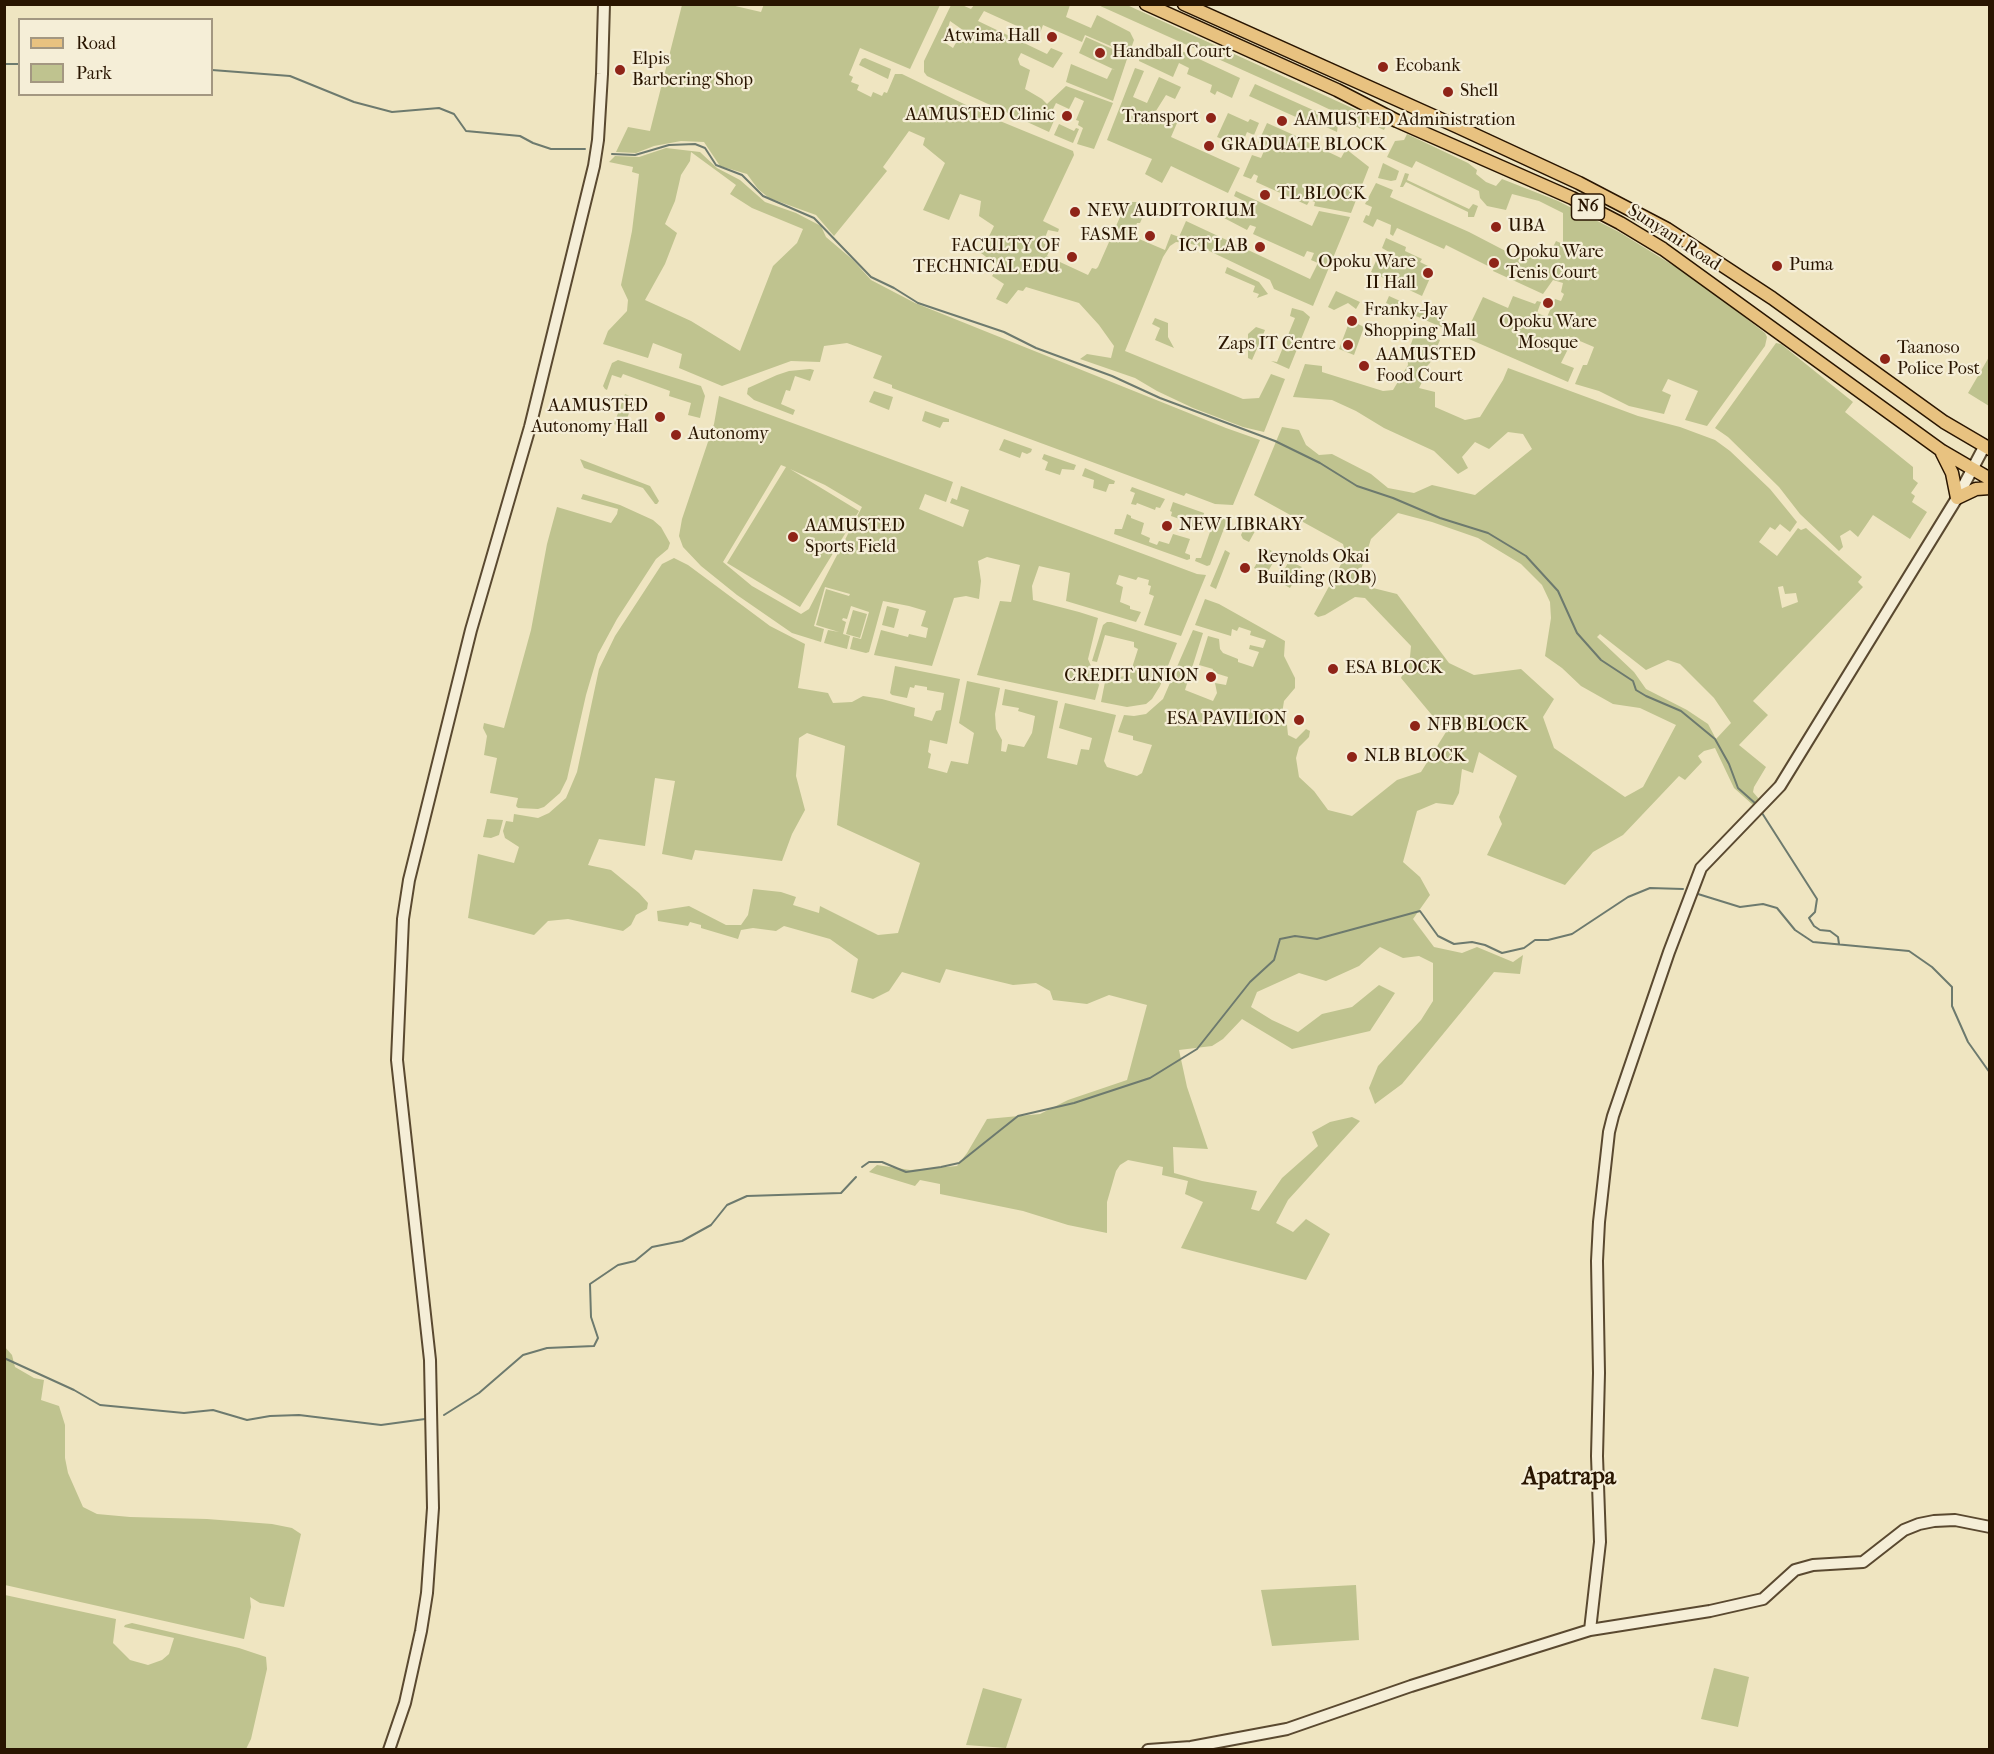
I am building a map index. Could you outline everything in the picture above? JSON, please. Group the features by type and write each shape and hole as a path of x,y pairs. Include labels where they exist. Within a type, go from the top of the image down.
{"main road":[{"name":"Sunyani Road","path":"1146,4 1336,90 1397,121 1572,198 1628,228 1663,249 1942,451 1989,479"},
{"path":"1183,4 1190,24"},
{"name":"N6","path":"1183,4 1539,165 1667,229 1772,298 1944,422 1987,448"},
{"path":"1942,451 1952,473 1957,498 1976,489 1989,488"}],"street":[{"path":"389,1749 405,1703 417,1652 427,1593 433,1508 429,1341 396,1060 403,919 409,880 471,630 530,427 594,166 602,85 604,4"},
{"path":"1590,1630 1600,1542 1597,1456 1599,1373 1597,1261 1599,1222 1609,1132 1613,1116 1669,952 1701,868 1780,786 1957,498 1971,469 1987,448"},
{"path":"1148,1749 1191,1747 1287,1729 1412,1686 1590,1630 1710,1611 1763,1599 1796,1570 1813,1565 1863,1562 1904,1530 1919,1524 1955,1520 1989,1527"}],"green space":[{"path":"764,4 940,5 910,69 860,48 849,75 853,77 851,82 859,85 857,90 871,97 873,92 882,96 884,92 887,93 895,74 902,74 995,119 1073,151 1074,155 1043,221 1059,229 1058,232 1048,230 1043,243 1051,247 1047,256 1088,275 1092,268 1098,267 1120,217 1123,217 1130,202 1139,202 1144,214 1140,223 1137,223 1132,236 1165,250 1171,234 1179,237 1186,221 1310,279 1318,263 1311,260 1314,253 1307,251 1304,257 1253,234 1256,227 1250,225 1247,230 1224,218 1226,214 1236,218 1244,201 1234,196 1236,191 1312,226 1319,211 1350,217 1313,306 1274,289 1270,280 1201,247 1176,242 1170,246 1163,257 1125,351 1243,399 1259,398 1271,374 1285,379 1264,432 1243,427 1193,408 1135,378 1080,359 1087,354 1111,358 1114,346 1079,303 1026,287 1023,291 1018,290 1007,304 996,299 1004,284 992,276 999,267 981,253 994,226 979,216 981,201 960,194 949,220 923,210 945,163 923,145 925,138 909,131 883,167 887,171 834,236 816,215 769,198 758,189 747,174 720,166 704,142 681,141 654,146 636,153 616,152 628,127 650,131 682,5 731,5 761,12"},
{"path":"984,4 1070,5 1066,17 1091,28 1097,15 1130,32 1134,40 1129,54 1085,35 1082,42 1043,25 1039,36 984,11 978,21 1047,54 1051,48 1063,53 1053,68 1021,53 1018,59 1020,65 1030,70 1025,89 1047,104 1066,86 1113,103 1094,149 1077,144 1083,128 1076,120 1084,101 1075,97 1069,109 1056,103 1051,113 1056,116 1049,132 927,76 924,72 924,61 951,5 962,5 971,9 974,5 983,6","holes":["950,21 970,35 965,43 958,39 953,48 944,42"]},
{"path":"1098,5 1127,5 1387,124 1384,130 1369,123 1367,127 1362,125 1360,129 1339,114 1316,103"},
{"path":"1086,37 1128,56 1113,101 1066,82 1071,64 1107,79 1112,69 1115,70 1079,53"},
{"path":"1157,46 1184,52 1240,78 1232,98 1217,91 1215,95 1210,92 1212,85 1187,74 1189,68 1179,63 1173,77 1139,61 1139,57 1145,50"},
{"path":"865,58 891,69 888,79 859,65"},
{"path":"1135,68 1144,71 1133,97 1147,103 1159,77 1181,87 1175,99 1166,95 1154,114 1177,123 1171,137 1240,168 1228,193 1171,166 1162,183 1145,174 1152,159 1107,140"},
{"path":"1255,84 1331,118 1338,125 1337,132 1313,121 1307,122 1249,96"},
{"path":"1228,113 1248,122 1250,119 1259,123 1254,135 1247,132 1241,147 1217,137"},
{"path":"1267,123 1296,136 1294,142 1298,144 1301,139 1341,158 1346,149 1369,167 1351,213 1314,206 1315,202 1310,200 1307,205 1256,182 1258,176 1254,174 1251,179 1243,176 1252,155 1261,158 1266,146 1258,143"},
{"path":"1059,124 1074,131 1076,128 1079,129 1073,143 1054,135"},
{"path":"1407,134 1468,163 1486,182 1496,186 1502,179 1558,201 1619,232 1697,280 1765,333 1767,337 1765,346 1707,426 1685,420 1698,391 1668,379 1662,391 1671,395 1664,414 1629,406 1599,391 1575,384 1583,365 1587,365 1594,347 1568,336 1563,347 1568,349 1561,363 1574,368 1568,382 1386,303 1389,296 1467,331 1483,297 1508,308 1513,296 1535,304 1537,301 1541,302 1537,313 1547,317 1555,299 1561,301 1564,294 1561,292 1563,283 1553,280 1543,294 1493,271 1494,269 1446,245 1444,249 1397,228 1393,236 1390,234 1391,225 1377,219 1373,227 1363,222 1366,215 1369,216 1372,207 1365,204 1376,183 1393,190 1390,197 1469,232 1519,258 1522,252 1540,259 1544,251 1550,253 1556,241 1563,244 1563,213 1539,201 1512,194 1506,210 1487,206 1480,198 1479,191 1416,161 1412,168 1387,157 1395,141 1404,140"},
{"path":"666,148 700,152 717,168 740,180 765,202 796,213 821,226 826,237 853,260 871,280 915,303 1260,440 1233,505 1215,504 1186,493 1184,496 892,388 892,385 873,378 882,356 847,343 824,346 820,362 791,361 722,386 679,368 682,354 653,343 648,358 603,344 608,331 627,311 628,300 621,285 632,231 639,174 632,172 633,167 609,162 615,156 639,157","holes":["691,152 736,185 730,194 752,208 803,229 797,243 773,266 740,351 691,321 645,300 665,264 677,233 665,224 675,201 681,175 690,161"]},
{"path":"1383,163 1399,171 1396,180 1378,178"},
{"path":"1405,173 1409,174 1407,180 1469,209 1473,204 1478,206 1474,217 1468,217 1468,212 1406,182 1403,187 1400,187"},
{"path":"1386,238 1406,247 1405,251 1422,259 1420,262 1434,269 1422,296 1371,272 1376,261 1384,264 1389,252 1382,248"},
{"path":"1227,267 1259,282 1268,294 1257,298 1259,294 1253,292 1255,286 1225,273"},
{"path":"1336,291 1360,302 1356,309 1348,303 1334,310 1328,307"},
{"path":"1292,308 1303,311 1310,317 1289,369 1271,361 1277,362 1295,318 1290,316"},
{"path":"1155,318 1168,323 1168,337 1174,348 1155,340 1160,328 1152,324"},
{"path":"1350,320 1364,327 1354,355 1339,349"},
{"path":"1256,327 1265,330 1252,360 1248,358 1248,334"},
{"path":"1416,330 1440,340 1430,363 1419,374 1424,378 1419,388 1435,392 1435,407 1465,420 1480,417 1508,368 1638,416 1680,427 1715,440 1770,489 1797,522 1790,532 1780,524 1775,530 1770,527 1759,542 1777,556 1798,528 1801,530 1806,528 1862,577 1858,582 1863,587 1753,701 1768,715 1739,745 1766,767 1754,787 1753,792 1759,799 1753,805 1734,788 1715,748 1704,751 1698,756 1702,762 1685,780 1679,776 1623,835 1593,852 1565,885 1487,855 1502,824 1499,817 1517,776 1479,752 1473,773 1462,769 1459,793 1453,805 1436,803 1417,811 1403,862 1420,877 1430,895 1413,919 1434,947 1462,953 1477,947 1513,962 1523,955 1520,974 1494,972 1402,1084 1375,1104 1369,1088 1378,1066 1421,1020 1433,1001 1433,963 1419,956 1403,958 1380,947 1359,966 1326,981 1299,973 1257,992 1251,1007 1298,1032 1322,1014 1352,1007 1379,985 1395,993 1370,1031 1292,1049 1242,1019 1223,1039 1212,1046 1179,1050 1187,1087 1208,1149 1173,1147 1174,1173 1202,1181 1257,1191 1251,1209 1259,1211 1282,1178 1318,1146 1312,1132 1330,1122 1352,1117 1360,1121 1288,1200 1276,1223 1293,1232 1306,1219 1330,1234 1306,1280 1181,1248 1203,1202 1185,1194 1188,1181 1162,1175 1163,1167 1128,1160 1120,1165 1107,1202 1107,1233 1068,1225 1023,1211 940,1194 940,1184 920,1180 915,1186 869,1172 877,1165 910,1170 957,1166 987,1119 1040,1114 1068,1100 1127,1080 1147,1005 1109,995 1087,1004 1053,1000 1050,991 1036,983 1013,985 946,969 940,983 902,972 889,991 873,999 851,992 858,959 830,939 784,926 776,931 753,928 741,930 738,939 701,928 701,925 690,922 688,926 658,921 657,911 689,906 726,925 741,925 748,915 753,889 781,892 796,897 793,905 819,913 820,906 878,935 898,933 920,863 837,825 845,746 807,733 799,738 796,776 805,810 792,834 782,861 695,850 692,860 662,854 675,781 655,778 645,846 599,839 588,865 611,870 648,903 647,909 636,915 631,925 623,931 568,919 548,921 534,935 468,918 478,854 514,863 519,847 505,838 503,831 506,821 513,822 514,814 538,818 549,813 566,798 577,772 599,669 615,636 662,564 674,558 688,565 770,626 805,644 798,688 828,693 833,703 852,702 863,696 882,699 915,708 914,716 932,721 936,711 941,710 944,693 915,685 914,688 910,687 907,698 892,695 890,693 895,666 960,679 947,744 930,740 928,752 931,754 928,768 947,773 951,761 968,764 974,733 959,723 967,681 1000,688 995,714 996,729 1002,740 1001,751 1006,752 1008,744 1024,747 1032,733 1035,716 1018,711 1019,708 1002,705 1005,689 1058,701 1047,758 1077,765 1081,749 1089,750 1092,738 1059,728 1065,703 1116,715 1104,761 1107,767 1137,776 1142,773 1152,745 1133,740 1133,736 1118,732 1124,715 1146,714 1163,699 1193,630 1203,633 1185,690 1213,701 1217,693 1215,683 1226,685 1228,677 1199,665 1208,636 1219,639 1223,653 1238,659 1238,662 1253,667 1259,652 1249,649 1250,645 1263,648 1266,640 1250,635 1251,631 1239,627 1237,631 1232,629 1231,636 1195,625 1205,599 1219,604 1285,641 1284,656 1295,678 1295,688 1284,701 1281,720 1287,725 1288,735 1296,739 1306,729 1310,731 1309,737 1299,747 1296,758 1299,777 1314,791 1328,810 1352,816 1397,780 1421,772 1446,732 1401,678 1410,657 1411,646 1365,598 1355,597 1325,615 1318,617 1314,614 1346,555 1343,544 1254,495 1282,427 1299,430 1306,445 1319,455 1332,454 1371,474 1388,488 1414,493 1432,485 1475,495 1532,449 1523,434 1508,432 1489,449 1475,442 1462,457 1468,468 1458,474 1434,451 1384,428 1356,411 1332,400 1293,397 1305,364 1322,366 1322,372 1383,391 1393,390 1408,365 1407,355","holes":["1398,513 1478,538 1521,564 1542,585 1550,602 1551,618 1545,656 1581,686 1613,704 1640,708 1676,725 1643,787 1625,797 1554,748 1543,717 1554,699 1521,669 1474,675 1449,663 1397,594 1369,587 1359,576 1371,539","1783,586 1785,594 1796,593 1798,602 1782,608 1778,587","1600,634 1646,670 1668,660 1680,664 1714,698 1731,723 1716,739 1708,724 1687,710 1646,689 1634,672 1597,637"]},
{"path":"1776,343 1781,344 1853,402 1845,412 1913,467 1913,479 1918,483 1911,493 1915,496 1912,502 1927,512 1910,539 1873,515 1858,537 1850,530 1840,536 1843,547 1839,551 1800,514 1779,487 1728,437 1715,428"},
{"path":"1990,357 1989,406 1968,393"},
{"path":"618,360 701,386 705,396 700,418 688,415 691,403 669,396 670,391 623,374 621,378 612,375 607,390 605,389 603,386 612,363"},
{"path":"814,370 810,381 795,376 790,391 786,390 781,404 795,410 793,415 754,400 747,394 748,388 777,375"},
{"path":"874,391 893,397 889,410 869,402"},
{"path":"625,394 641,401 637,412 630,410 624,428 614,424"},
{"path":"719,396 953,482 946,502 925,494 919,509 963,527 969,510 950,503 952,498 957,500 961,486 1197,574 1206,575 1181,636 1144,625 1154,596 1149,594 1151,586 1148,585 1149,580 1138,577 1136,580 1119,575 1116,584 1123,587 1120,602 1130,606 1130,609 1141,612 1136,622 1066,601 1070,573 1039,566 1032,586 1033,600 1098,618 1088,659 1099,685 1095,700 977,675 1000,601 1011,602 1020,565 987,557 978,561 981,581 979,599 966,596 954,598 932,666 874,655 881,630 908,637 909,634 926,638 928,628 921,626 926,611 909,606 883,601 869,652 850,649 853,637 861,639 869,612 851,606 847,619 842,620 846,622 843,634 850,636 847,649 824,643 828,630 839,632 816,625 826,589 849,596 850,594 825,587 814,626 824,629 821,642 792,633 737,595 701,566 683,547 679,536 682,519 714,424","holes":["781,465 786,467 727,563 800,607 859,511 790,469 825,485 862,507 809,609 801,614 752,586 723,562"]},
{"path":"925,411 949,419 949,422 943,422 940,428 922,421"},
{"path":"1004,439 1032,449 1031,452 1027,454 1022,452 1020,458 999,450"},
{"path":"1044,454 1076,465 1074,470 1062,469 1060,475 1045,470 1048,462 1042,459"},
{"path":"580,459 650,486 659,501 655,504 643,488 584,468"},
{"path":"1085,468 1115,481 1114,484 1109,484 1106,492 1093,488 1094,480 1082,476"},
{"path":"1132,487 1165,499 1160,508 1156,507 1155,510 1137,503 1136,505 1131,504 1135,493 1130,491"},
{"path":"583,494 620,505 653,520 661,527 670,543 668,549 656,559 617,619 598,654 567,779 560,793 544,807 518,808 516,806 518,798 490,793 497,758 484,755 487,736 483,728 484,723 504,728 531,630 547,544 557,507 611,523 617,514 618,509 581,499"},
{"path":"1173,502 1204,513 1203,518 1198,516 1194,527 1190,526 1191,523 1171,516"},
{"path":"1127,514 1144,523 1141,534 1150,538 1149,542 1157,545 1159,541 1169,544 1173,534 1190,539 1185,553 1190,555 1190,559 1187,560 1114,534 1115,529 1122,529"},
{"path":"1210,516 1228,518 1210,565 1207,566 1195,561 1196,558 1201,558 1212,526"},
{"path":"1248,520 1259,524 1249,542 1241,535"},
{"path":"1266,548 1278,554 1266,575 1254,568"},
{"path":"1225,550 1230,553 1216,589 1210,586"},
{"path":"1289,561 1302,567 1290,588 1278,581"},
{"path":"887,606 899,609 894,628 882,625"},
{"path":"853,610 867,614 860,638 846,634"},
{"path":"1107,622 1177,643 1160,686 1146,704 1127,707 1101,702 1105,682 1130,674 1138,649 1134,647 1134,642 1105,635 1097,662 1092,661 1103,625"},
{"path":"487,819 503,820 499,835 491,838 483,837"},
{"path":"4,1346 12,1355 15,1367 34,1378 44,1380 41,1400 59,1406 65,1425 65,1458 68,1473 83,1507 97,1514 130,1517 272,1524 292,1528 301,1534 284,1607 260,1603 250,1597 251,1607 244,1639 5,1585"},
{"path":"1356,1585 1359,1640 1272,1646 1261,1590"},
{"path":"5,1595 116,1619 113,1643 130,1660 148,1665 162,1660 169,1654 174,1638 124,1627 125,1625 132,1623 239,1648 266,1657 267,1669 251,1739 246,1749 5,1749"},
{"path":"1714,1668 1749,1677 1738,1727 1701,1719"},
{"path":"983,1688 1022,1699 1006,1748 966,1745"}],"waterway":[{"path":"4,64 18,64"},
{"path":"213,70 290,76 354,102 392,112 439,108 454,114 466,131 520,136 551,149 585,149"},
{"path":"612,154 635,155 669,145 695,144 705,148 716,165 742,175 763,196 814,218 871,277 918,303 1004,332 1036,348 1112,376 1160,398 1275,441 1320,463 1357,486 1440,518 1488,533 1526,556 1558,591 1577,633 1601,660 1633,681 1636,690 1681,711 1715,739 1729,764 1738,788 1756,804"},
{"path":"1762,813 1817,899 1815,912 1809,918 1820,930 1830,931 1838,937 1839,944"},
{"path":"862,1167 869,1162 882,1162 906,1172 959,1163 1018,1116 1074,1103 1150,1078 1197,1049 1250,982 1274,960 1280,939 1295,936 1317,939 1420,911 1438,936 1454,944 1472,942 1502,953 1524,948 1535,940 1548,940 1572,934 1628,897 1650,888 1683,889"},
{"path":"1698,894 1740,907 1763,904 1777,908 1795,930 1813,942 1909,951 1932,967 1952,987 1952,1006 1968,1042 1990,1073"},
{"path":"444,1415 479,1393 523,1355 547,1348 594,1346 598,1338 591,1317 590,1284 618,1265 635,1261 652,1247 682,1241 711,1225 727,1205 747,1196 841,1193 856,1177"},
{"path":"4,1358 74,1390 100,1405 184,1413 213,1410 247,1420 299,1415 381,1425 425,1419"}],"place":[{"name":"Atwima Hall","path":"1052,37"},
{"name":"Handball Court","path":"1100,53"},
{"name":"Ecobank","path":"1383,67"},
{"name":"Elpis Barbering Shop","path":"620,70"},
{"name":"Shell","path":"1448,92"},
{"name":"AAMUSTED Clinic","path":"1067,116"},
{"name":"Transport","path":"1211,118"},
{"name":"AAMUSTED Administration","path":"1282,121"},
{"name":"GRADUATE BLOCK","path":"1209,146"},
{"name":"TL BLOCK","path":"1265,195"},
{"name":"NEW AUDITORIUM","path":"1075,212"},
{"name":"UBA","path":"1496,227"},
{"name":"FASME","path":"1150,236"},
{"name":"ICT LAB","path":"1260,247"},
{"name":"FACULTY OF TECHNICAL EDU","path":"1072,257"},
{"name":"Opoku Ware Tenis Court","path":"1494,263"},
{"name":"Puma","path":"1777,266"},
{"name":"Opoku Ware II Hall","path":"1428,273"},
{"name":"Opoku Ware Mosque","path":"1548,303"},
{"name":"Franky-Jay Shopping Mall","path":"1352,321"},
{"name":"Zaps IT Centre","path":"1348,345"},
{"name":"Taanoso Police Post","path":"1885,359"},
{"name":"AAMUSTED Food Court","path":"1364,366"},
{"name":"AAMUSTED Autonomy Hall","path":"660,417"},
{"name":"Autonomy","path":"676,435"},
{"name":"NEW LIBRARY","path":"1167,526"},
{"name":"AAMUSTED Sports Field","path":"793,537"},
{"name":"Reynolds Okai Building (ROB)","path":"1245,568"},
{"name":"ESA BLOCK","path":"1333,669"},
{"name":"CREDIT UNION","path":"1211,677"},
{"name":"ESA PAVILION","path":"1299,720"},
{"name":"NFB BLOCK","path":"1415,726"},
{"name":"NLB BLOCK","path":"1352,757"}],"district":[{"name":"Apatrapa","path":"1569,1478"}]}
